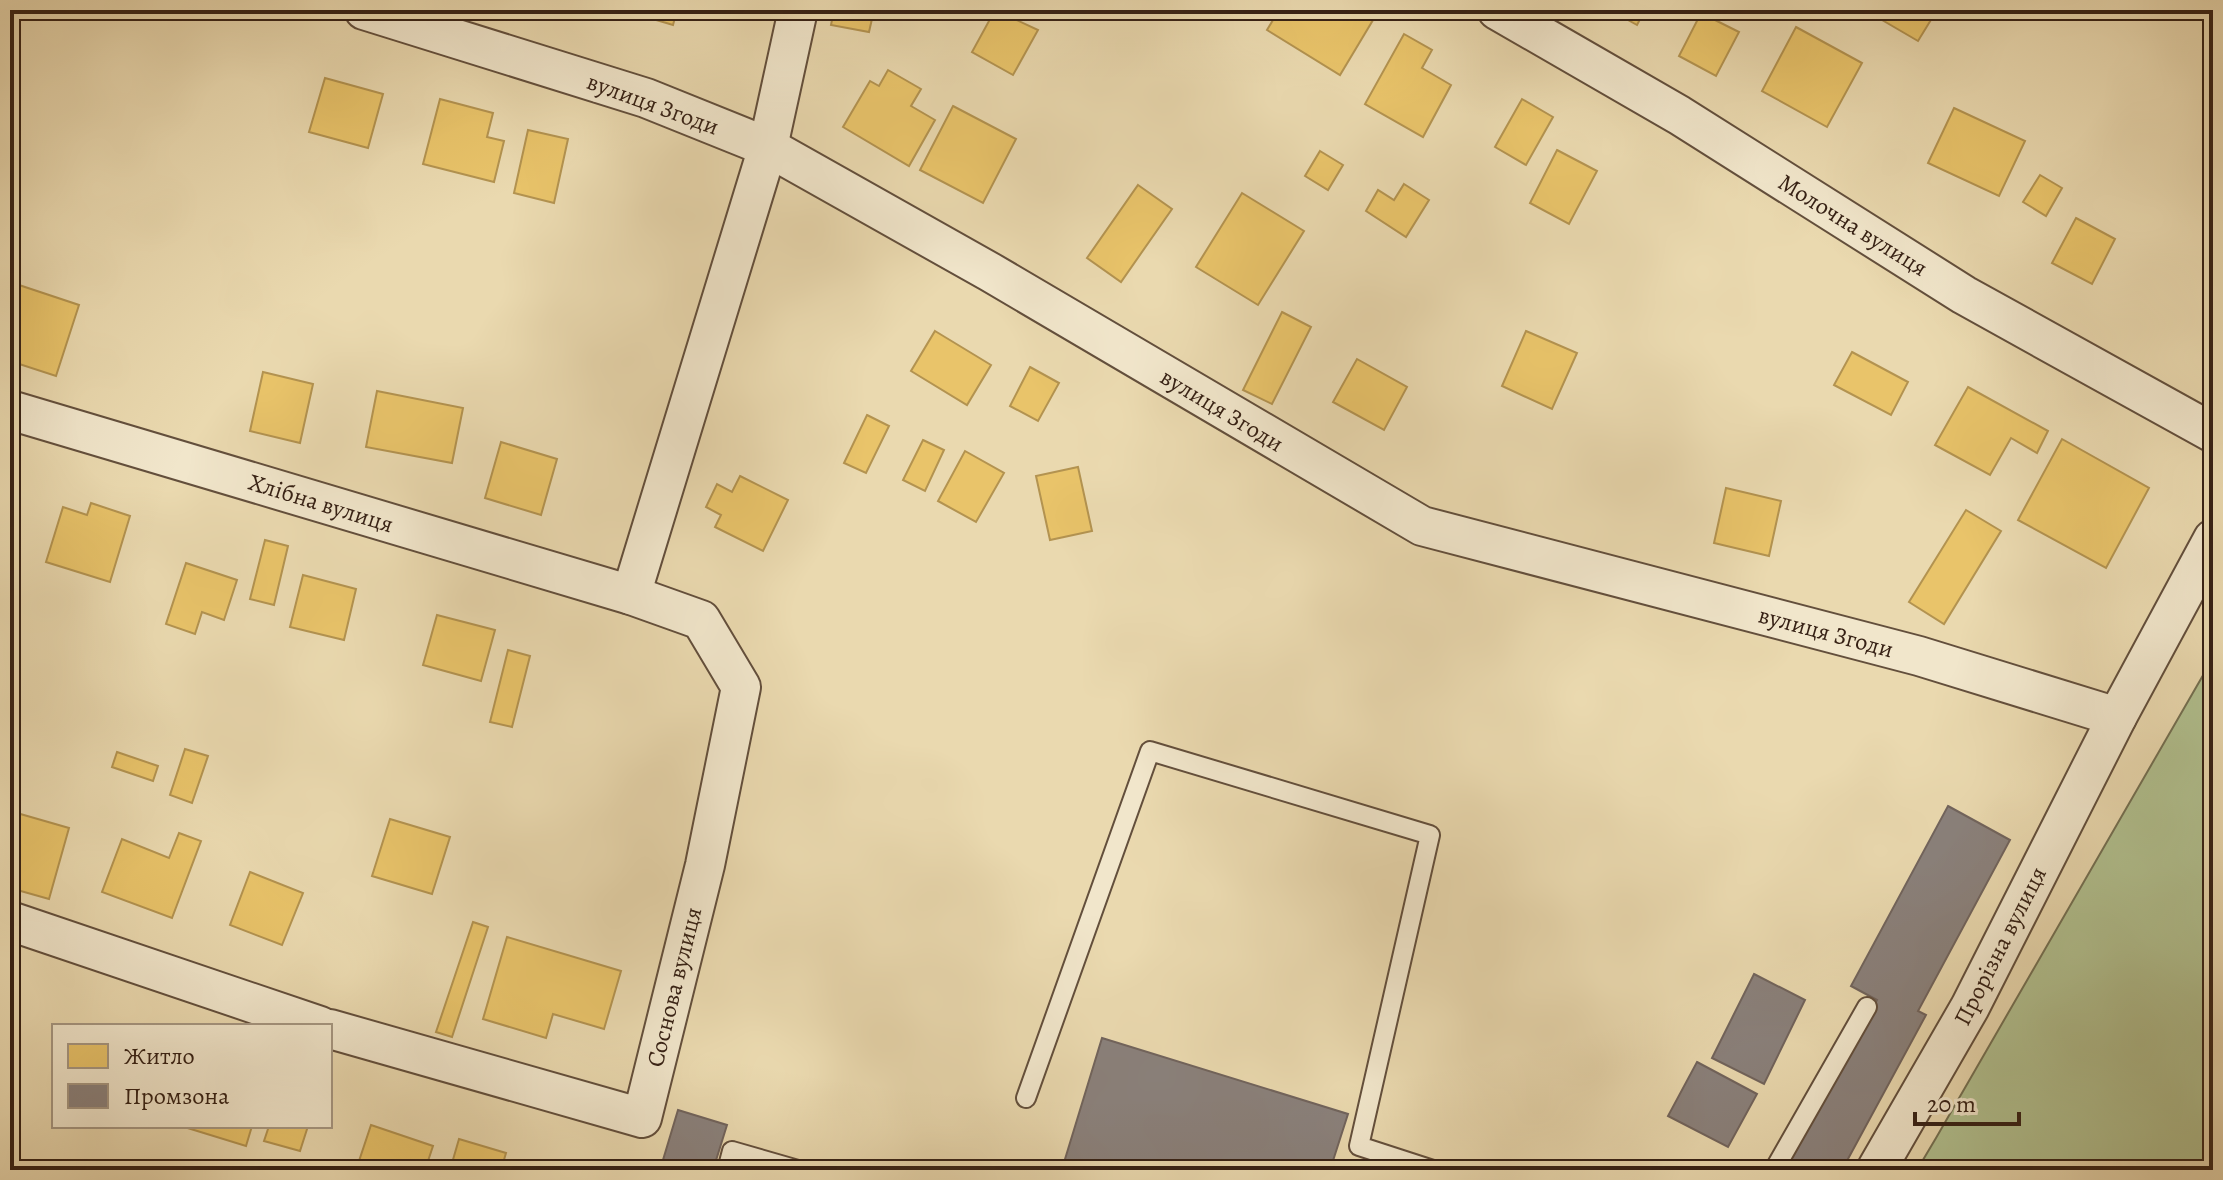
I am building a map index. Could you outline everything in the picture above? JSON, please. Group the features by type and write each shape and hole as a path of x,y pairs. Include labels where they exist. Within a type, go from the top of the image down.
{"street":[{"name":"вулиця Згоди","path":"364,10 646,98 768,147 990,272 1422,526 1919,656 2117,717"},
{"path":"631,595 768,147 798,10"},
{"name":"Молочна вулиця","path":"1497,10 1679,115 1964,295 2213,433"},
{"name":"Хлібна вулиця","path":"10,410 631,595"},
{"name":"Прорізна вулиця","path":"1876,1170 1970,1007 2117,717 2213,539"},
{"name":"Соснова вулиця","path":"332,1030 642,1118 705,865 741,687 701,620 631,595"},
{"path":"10,921 314,1024"}],"lane":[{"path":"1026,1098 1150,751 1430,835 1359,1146 1433,1170"},
{"path":"1774,1170 1867,1007"},
{"path":"727,1170 732,1151 798,1170"}],"green space":[{"path":"2213,658 2213,1170 1917,1170 1936,1138"}],"building: Житло":[{"path":"10,10 21,10 12,42 10,42"},
{"path":"637,10 677,10 673,25 636,14"},
{"path":"834,10 874,10 869,32 831,25"},
{"path":"995,10 1038,30 1013,75 972,52"},
{"path":"1279,10 1356,10 1373,20 1340,75 1267,30"},
{"path":"1610,10 1645,10 1637,25"},
{"path":"1865,10 1937,10 1918,41"},
{"path":"1701,13 1739,32 1716,76 1679,56"},
{"path":"1796,27 1862,63 1827,127 1762,91"},
{"path":"1404,34 1432,50 1422,68 1451,85 1423,137 1365,104"},
{"path":"888,70 921,89 911,106 935,120 909,166 843,127 870,81 879,86"},
{"path":"10,73 18,75 10,102"},
{"path":"325,78 383,94 368,148 309,132"},
{"path":"440,99 493,113 487,137 504,141 494,182 423,164"},
{"path":"1522,99 1553,117 1526,165 1495,147"},
{"path":"953,106 1016,139 983,203 920,170"},
{"path":"1954,108 2025,141 1999,196 1928,163"},
{"path":"528,130 568,139 554,203 514,193"},
{"path":"1557,150 1597,171 1569,224 1530,203"},
{"path":"1320,151 1343,165 1328,190 1305,176"},
{"path":"2040,175 2062,188 2046,216 2023,202"},
{"path":"1404,184 1429,200 1406,237 1366,211 1378,190 1394,200"},
{"path":"1138,185 1172,209 1121,282 1087,258"},
{"path":"1242,193 1304,231 1258,305 1196,267"},
{"path":"2076,218 2115,239 2092,284 2052,263"},
{"path":"10,282 79,305 56,376 10,361"},
{"path":"1282,312 1311,327 1272,404 1243,390"},
{"path":"935,331 991,365 967,405 911,371"},
{"path":"1526,331 1577,353 1552,409 1502,386"},
{"path":"1852,352 1908,382 1891,415 1834,385"},
{"path":"1357,359 1407,387 1384,430 1333,402"},
{"path":"1030,367 1059,383 1038,421 1010,406"},
{"path":"263,372 313,384 300,443 250,431"},
{"path":"1968,387 2048,431 2037,453 2011,438 1990,475 1935,445"},
{"path":"377,391 463,408 452,463 366,447"},
{"path":"867,415 889,426 866,473 844,463"},
{"path":"2062,439 2149,488 2106,568 2018,520"},
{"path":"923,440 944,450 925,491 903,480"},
{"path":"501,442 557,459 541,515 485,498"},
{"path":"965,451 1004,473 976,522 938,501"},
{"path":"1078,467 1092,531 1050,540 1036,476"},
{"path":"740,476 788,500 763,551 715,527 721,515 706,507 717,484 732,492"},
{"path":"1726,488 1781,501 1769,556 1714,543"},
{"path":"91,503 130,516 110,582 46,562 63,507 87,515"},
{"path":"1966,510 2001,531 1944,624 1909,602"},
{"path":"265,540 288,546 274,605 250,599"},
{"path":"186,563 237,580 224,620 202,612 195,634 166,624"},
{"path":"303,575 356,589 344,640 290,627"},
{"path":"437,615 495,630 481,681 423,665"},
{"path":"508,650 530,656 512,727 490,722"},
{"path":"185,749 208,756 192,803 170,795"},
{"path":"117,752 158,766 153,781 112,767"},
{"path":"10,811 69,828 49,899 10,888"},
{"path":"390,819 450,837 432,894 372,876"},
{"path":"179,833 201,841 172,918 102,892 122,839 169,858"},
{"path":"250,872 303,893 282,945 230,925"},
{"path":"473,922 488,927 452,1037 436,1032"},
{"path":"507,937 621,971 604,1029 553,1014 546,1038 483,1019"},
{"path":"371,1125 433,1146 425,1170 356,1170"},
{"path":"188,1128 251,1128 246,1146"},
{"path":"268,1128 307,1128 300,1151 264,1141"},
{"path":"459,1139 506,1153 501,1170 450,1170"}],"building: Промзона":[{"path":"1948,806 2010,840 1918,1011 1926,1015 1842,1170 1809,1170 1791,1160 1877,1000 1851,986"},
{"path":"1754,974 1805,1000 1764,1084 1712,1058"},
{"path":"1102,1038 1348,1114 1330,1170 1062,1169"},
{"path":"1697,1062 1757,1094 1728,1147 1668,1116"},
{"path":"678,1110 727,1125 713,1170 660,1170"}]}
